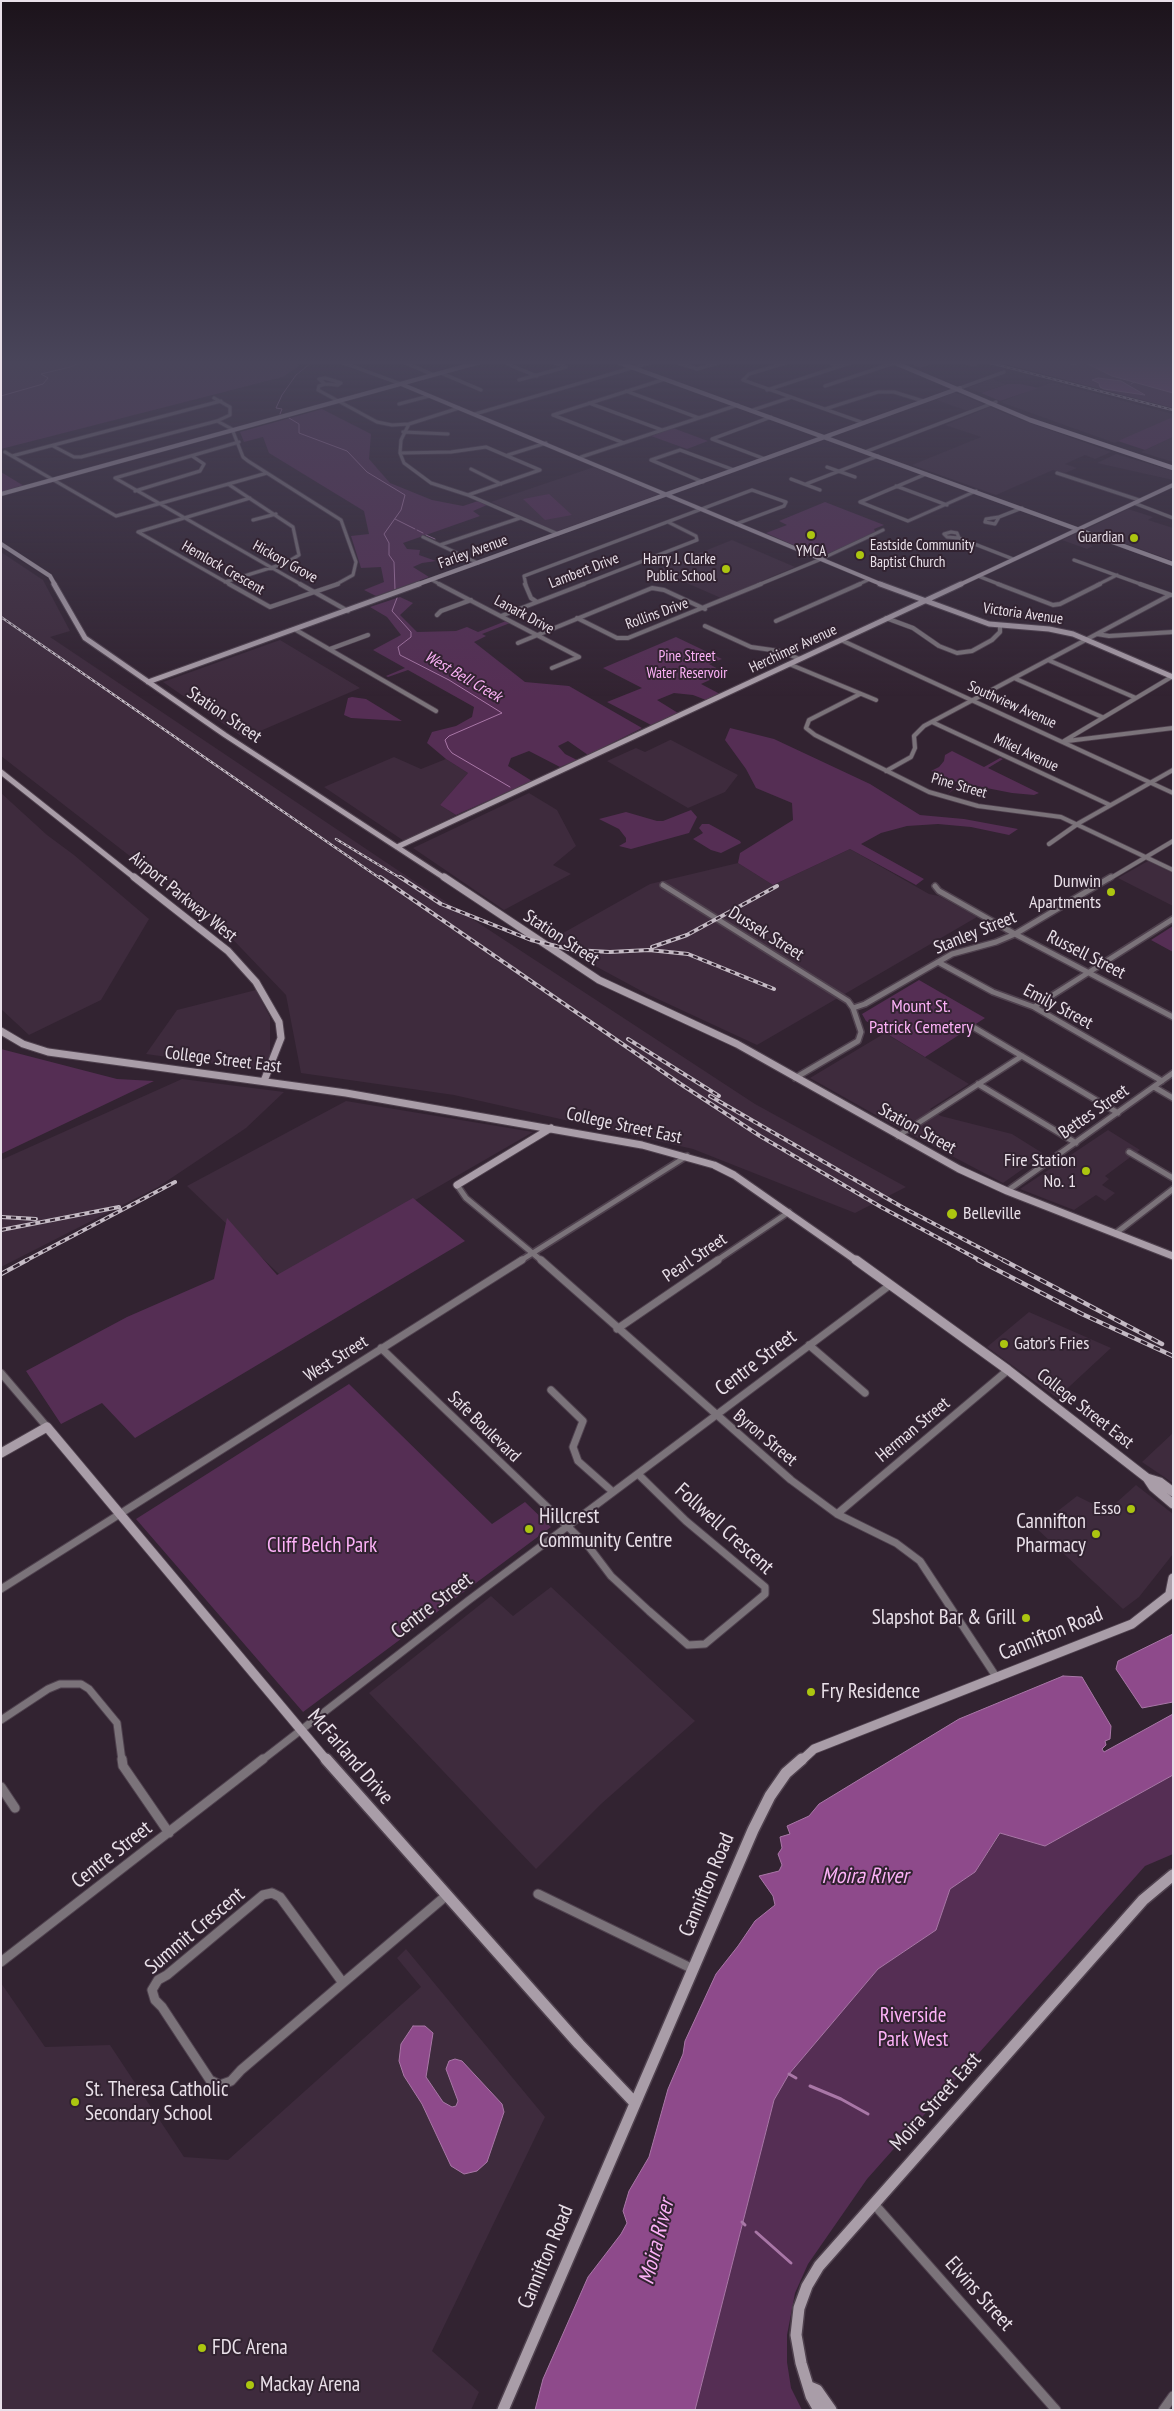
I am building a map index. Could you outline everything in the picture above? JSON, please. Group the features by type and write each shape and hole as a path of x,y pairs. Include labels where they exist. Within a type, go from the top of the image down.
{"street":[{"path":"38,472 116,516 267,473"},
{"path":"1,495 83,472"},
{"name":"Hickory Grove","path":"136,472 115,478 348,611"},
{"path":"135,491 198,472"},
{"path":"413,472 440,486 468,495 558,534"},
{"path":"476,472 501,484"},
{"path":"468,495 536,472"},
{"name":"Victoria Avenue","path":"614,472 868,580 976,621 1000,626 1049,629 1086,640 1172,676"},
{"path":"679,472 704,482"},
{"name":"Farley Avenue","path":"148,682 730,472"},
{"path":"806,484 839,472 855,477"},
{"path":"919,472 1173,564"},
{"name":"Hemlock Crescent","path":"183,518 138,532 270,607 348,580 356,570 356,562 345,528 337,515 267,473"},
{"path":"1057,473 1139,500"},
{"path":"926,474 860,502 908,521 976,491"},
{"path":"791,478 820,490"},
{"path":"226,582 292,560 299,555 293,528 276,514 228,484"},
{"name":"Herchimer Avenue","path":"397,847 1173,485"},
{"path":"896,486 947,505"},
{"path":"536,602 531,598 523,579 524,576 752,490 786,502 784,506 736,524"},
{"path":"183,518 250,498"},
{"path":"1134,503 1173,518"},
{"path":"999,517 1022,508"},
{"path":"253,520 276,514"},
{"path":"440,545 520,518"},
{"name":"Lambert Drive","path":"500,616 697,540 696,536 668,522"},
{"name":"Rollins Drive","path":"577,618 622,639 705,608 820,560 883,530"},
{"path":"424,536 478,563"},
{"path":"959,538 1013,559"},
{"name":"Station Street","path":"1,544 50,576 85,638 148,682 599,980 737,1044 959,1169 1007,1191 1173,1256"},
{"path":"1074,560 1171,595"},
{"path":"978,576 1053,605 1060,604 1117,575"},
{"name":"Lanark Drive","path":"432,580 579,657 552,668"},
{"path":"776,621 868,580"},
{"path":"518,643 652,588 664,590 705,608"},
{"path":"886,771 911,757 914,751 915,734 920,728 1171,595"},
{"path":"436,615 441,611 470,600"},
{"path":"886,618 913,628 939,646 957,653 972,651 992,640 1000,632 1000,626"},
{"path":"705,626 751,648 779,651 800,659"},
{"path":"296,630 436,711"},
{"path":"1097,634 1109,636 1173,632"},
{"path":"330,649 368,635"},
{"name":"Southview Avenue","path":"841,640 1173,793"},
{"path":"1048,660 1136,698"},
{"path":"789,664 876,700"},
{"path":"1064,742 1102,717 1172,676"},
{"path":"1014,678 1102,717"},
{"name":"Pine Street","path":"860,694 809,720 806,728 815,735 929,792 990,808 1052,814 1079,823 1173,870"},
{"name":"Mikel Avenue","path":"932,722 1110,805"},
{"path":"1064,742 1173,728"},
{"path":"1049,844 1079,823 1173,770"},
{"name":"Airport Parkway West","path":"1,772 228,951 256,982 279,1022 282,1038 264,1081"},
{"name":"Stanley Street","path":"853,1008 865,1004 952,954 996,942 1015,934 1173,841"},
{"name":"Dussek Street","path":"663,885 848,1001 853,1008"},
{"name":"Russell Street","path":"935,886 939,892 1015,934 1089,971 1173,1017"},
{"path":"1034,1007 1173,919"},
{"name":"Emily Street","path":"938,962 994,992 1034,1007 1162,1081"},
{"path":"795,1078 858,1041 862,1032 853,1008"},
{"path":"973,1027 1118,1113"},
{"name":"College Street East","path":"1,1031 23,1044 48,1052 106,1062 264,1081 551,1128 642,1145 687,1156 734,1175 789,1212 1008,1370 1147,1478 1160,1482 1173,1492"},
{"path":"898,1136 1022,1056"},
{"name":"Bettes Street","path":"1007,1191 1173,1073"},
{"path":"978,1084 1076,1142"},
{"path":"1154,1087 1173,1098"},
{"path":"457,1185 551,1128"},
{"path":"1129,1152 1173,1178"},
{"name":"West Street","path":"1,1589 687,1156"},
{"name":"Byron Street","path":"457,1185 466,1198 533,1253 617,1329 791,1480 837,1514 896,1543 920,1561 968,1631 997,1678"},
{"path":"1116,1233 1173,1189"},
{"name":"Pearl Street","path":"617,1329 789,1212"},
{"name":"Centre Street","path":"1,1962 169,1833 299,1729 890,1285"},
{"path":"809,1345 865,1392"},
{"name":"Safe Boulevard","path":"381,1348 567,1527"},
{"name":"Herman Street","path":"837,1514 1008,1370"},
{"path":"1,1374 47,1427 1,1453"},
{"path":"551,1390 583,1421 573,1447 578,1461 613,1492"},
{"name":"McFarland Drive","path":"47,1427 118,1514 272,1694 299,1729 579,2044 634,2102"},
{"name":"Follwell Crescent","path":"567,1527 596,1554 611,1576 688,1645 705,1644 765,1594 766,1587 686,1520 638,1474"},
{"name":"College Street East","path":"1147,1478 1153,1488 1173,1504"},
{"name":"Cannifton Road","path":"503,2410 634,2102 753,1830 770,1796 786,1773 814,1748 1132,1624 1146,1615 1171,1593 1173,1578"},
{"path":"1,1720 48,1689 60,1684 80,1684 89,1688 117,1723 123,1766 169,1833"},
{"path":"1,1788 15,1808"},
{"name":"Moira Street East","path":"820,2410 811,2396 810,2387 801,2363 796,2335 799,2308 807,2286 819,2266 1143,1900 1173,1875"},
{"name":"Summit Crescent","path":"343,1983 280,1897 272,1892 263,1895 167,1975 158,1980 152,1990 155,2000 162,2007 210,2080 220,2085 231,2081 241,2070 343,1983 446,1895"},
{"path":"538,1894 693,1969"},
{"name":"Elvins Street","path":"873,2204 1056,2410"},
{"name":"Moira Street East","path":"810,2387 817,2390 831,2410"},
{"path":"1163,2410 1173,2396"}],"shaded area":[{"path":"581,472 605,472 660,494 556,532 491,502"},
{"path":"930,472 1050,472 996,495"},
{"path":"1135,472 1173,472 1173,480"},
{"path":"1128,509 1153,517 1148,520 1173,528 1173,561 1086,529"},
{"path":"1079,532 1098,539 1089,544 1093,546 1087,549 1062,540"},
{"name":"Harry J. Clarke Public School","path":"732,540 795,567 721,598 657,570"},
{"path":"1,552 43,580 70,631 50,637 399,871 755,1104 906,1187 855,1213 693,1149 454,1095 301,1073 286,995 220,926 1,756"},
{"path":"280,640 360,688 244,738 163,682"},
{"path":"670,740 738,775 725,792 688,808 607,761 636,748 645,752"},
{"path":"394,757 421,769 446,759 468,773 440,805 456,815 404,841 324,787"},
{"path":"1,793 47,835 74,855 149,919 101,1000 29,1035 1,1009"},
{"path":"529,793 557,810 576,846 553,865 571,874 504,910 413,848"},
{"path":"850,849 929,894 939,896 977,917 757,1045 647,994 549,941 650,884 738,863 773,885"},
{"path":"1148,861 1173,873 1173,906 1118,878"},
{"path":"256,990 270,1017 270,1056 258,1070 146,1054 177,1010"},
{"path":"885,1033 969,1084 930,1109 941,1116 1012,1134 1044,1154 1003,1183 810,1078"},
{"path":"182,1079 284,1092 246,1128 158,1187 1,1267 1,1160"},
{"path":"346,1101 533,1132 282,1277 187,1186"},
{"path":"1108,1130 1140,1150 1105,1176 1109,1179 1102,1185 1115,1193 1105,1201 1096,1195 1074,1210 1020,1189"},
{"path":"1029,1312 1111,1348 1057,1398 987,1347"},
{"path":"1173,1433 1173,1483 1142,1462"},
{"path":"1136,1485 1173,1514 1173,1554 1139,1597 1123,1609 1036,1528 1077,1496 1107,1511"},
{"path":"551,1587 695,1721 601,1804 536,1869 369,1693 491,1596 513,1616"},
{"path":"406,1949 545,2117 432,2351 479,2392 471,2410 1,2410 1,1983 45,2047 110,2045 184,2157 228,2160 421,1987 397,1958"}],"green space":[{"path":"1,472 24,486 1,492"},
{"path":"299,472 380,472 390,483 432,500 463,506 478,501 487,505 473,511 480,516 403,543 407,549 420,550 419,555 436,561 422,563 413,567 429,577 376,596 364,590 384,582 381,567 361,568 351,536 369,534 364,511"},
{"path":"549,494 572,515 545,520 523,499"},
{"path":"825,502 884,525 874,529 876,533 820,557 766,533 787,525 779,521"},
{"path":"400,597 413,603 400,615 417,632 456,631 467,627 478,632 506,621 510,623 482,634 486,636 474,642 525,682 569,686 642,728 588,755 568,741 558,746 565,754 577,760 560,767 529,751 511,758 508,766 532,781 456,815 440,805 468,773 446,759 427,743 432,732 456,726 472,717 474,707 408,670 386,676 405,668 373,650 401,635 387,617 370,607"},
{"name":"Pine Street Water Reservoir","path":"676,637 722,659 709,664 720,670 707,675 712,679 701,684 720,694 706,700 693,695 674,693 657,700 678,713 651,725 607,702 642,688 603,668"},
{"path":"348,698 366,699 402,721 351,718 344,715"},
{"path":"730,728 774,739 870,784 920,815 964,819 1018,829 1009,835 971,827 938,824 907,826 881,833 861,844 924,879 916,885 850,849 773,885 738,863 740,853 793,820 792,803 756,788 746,769 725,740"},
{"path":"952,751 984,767 1000,758 1003,759 988,768 1039,793 1034,795 1012,793 961,783 947,795 959,783 931,771 939,767 944,761 945,755"},
{"path":"691,810 697,817 689,833 631,849 619,846 626,842 626,838 619,829 599,819 626,812 663,821"},
{"path":"702,824 709,824 741,843 721,853 711,850 693,839 703,833 699,828"},
{"path":"1173,926 1173,952 1151,940"},
{"name":"Mount St. Patrick Cemetery","path":"919,980 985,1018 925,1057 866,1021 862,1014"},
{"path":"1,1049 117,1079 154,1081 1,1154"},
{"path":"413,1198 465,1241 135,1438 102,1403 61,1424 26,1371 127,1317 214,1279 227,1218 277,1275"},
{"name":"Cliff Belch Park","path":"349,1384 492,1524 525,1502 551,1527 303,1712 136,1519"},
{"name":"Riverside Park West","path":"1173,1775 1173,1854 1145,1866 867,2179 808,2264 795,2293 787,2335 787,2362 791,2388 802,2410 695,2410 774,2100 789,2074 878,1969 936,1930 950,1889 975,1872 1001,1833 1045,1846"}],"water":[{"path":"1173,1634 1173,1702 1142,1708 1116,1669 1118,1661"},
{"name":"Moira River","path":"1063,1676 1082,1677 1111,1726 1110,1739 1105,1741 1106,1745 1102,1749 1104,1752 1173,1714 1173,1775 1045,1846 1000,1833 975,1872 950,1889 936,1930 878,1969 789,2074 774,2100 695,2410 535,2410 543,2379 588,2277 621,2234 627,2223 623,2211 629,2191 649,2157 668,2089 683,2054 685,2041 716,1974 755,1921 775,1905 773,1896 759,1876 779,1871 782,1865 778,1854 782,1848 780,1837 790,1834 787,1826 809,1816 819,1804 959,1719"},
{"path":"413,2026 425,2026 433,2033 426,2077 443,2102 452,2107 456,2106 458,2101 446,2069 449,2061 455,2059 462,2061 502,2104 504,2112 487,2162 477,2171 464,2174 451,2166 422,2104 404,2076 399,2061 401,2044"}],"waterway":[{"name":"West Bell Creek","path":"367,472 405,495 401,510 384,534 389,543 389,555 394,562 395,589"},
{"path":"395,519 415,529"},
{"path":"417,530 423,533"},
{"path":"426,535 435,539"},
{"name":"West Bell Creek","path":"397,598 392,611 411,632 411,637 398,647 400,655 449,680 502,713 449,736 445,740 448,748 452,753 510,787"},
{"path":"789,2074 796,2078"},
{"path":"810,2086 841,2099 868,2114"},
{"path":"742,2222 745,2225"},
{"path":"756,2232 791,2263"}],"railway":[{"path":"1,617 381,879"},
{"path":"336,839 402,879"},
{"path":"380,877 679,1083 760,1136 881,1207 981,1261"},
{"path":"400,877 441,904 531,940 573,950 610,952 649,950 688,954 774,989"},
{"path":"652,947 687,935 777,886"},
{"path":"628,1039 719,1096"},
{"path":"710,1096 902,1207 1005,1261"},
{"path":"25,1261 175,1182"},
{"path":"1,1230 119,1207"},
{"path":"1,1217 36,1219"},
{"path":"1,1274 27,1260"},
{"path":"978,1260 1082,1314 1173,1356"},
{"path":"1003,1260 1162,1344"}],"place":[{"name":"YMCA","path":"811,535"},
{"name":"Guardian","path":"1134,538"},
{"name":"Eastside Community Baptist Church","path":"860,555"},
{"name":"Harry J. Clarke Public School","path":"726,569"},
{"name":"Dunwin Apartments","path":"1111,892"},
{"name":"Fire Station No. 1","path":"1086,1171"},
{"name":"Belleville","path":"952,1214"},
{"name":"Gator’s Fries","path":"1004,1344"},
{"name":"Esso","path":"1131,1509"},
{"name":"Hillcrest Community Centre","path":"529,1529"},
{"name":"Cannifton Pharmacy","path":"1096,1534"},
{"name":"Slapshot Bar & Grill","path":"1026,1618"},
{"name":"Fry Residence","path":"811,1692"},
{"name":"St. Theresa Catholic Secondary School","path":"75,2102"},
{"name":"FDC Arena","path":"202,2348"},
{"name":"Mackay Arena","path":"250,2385"}]}
